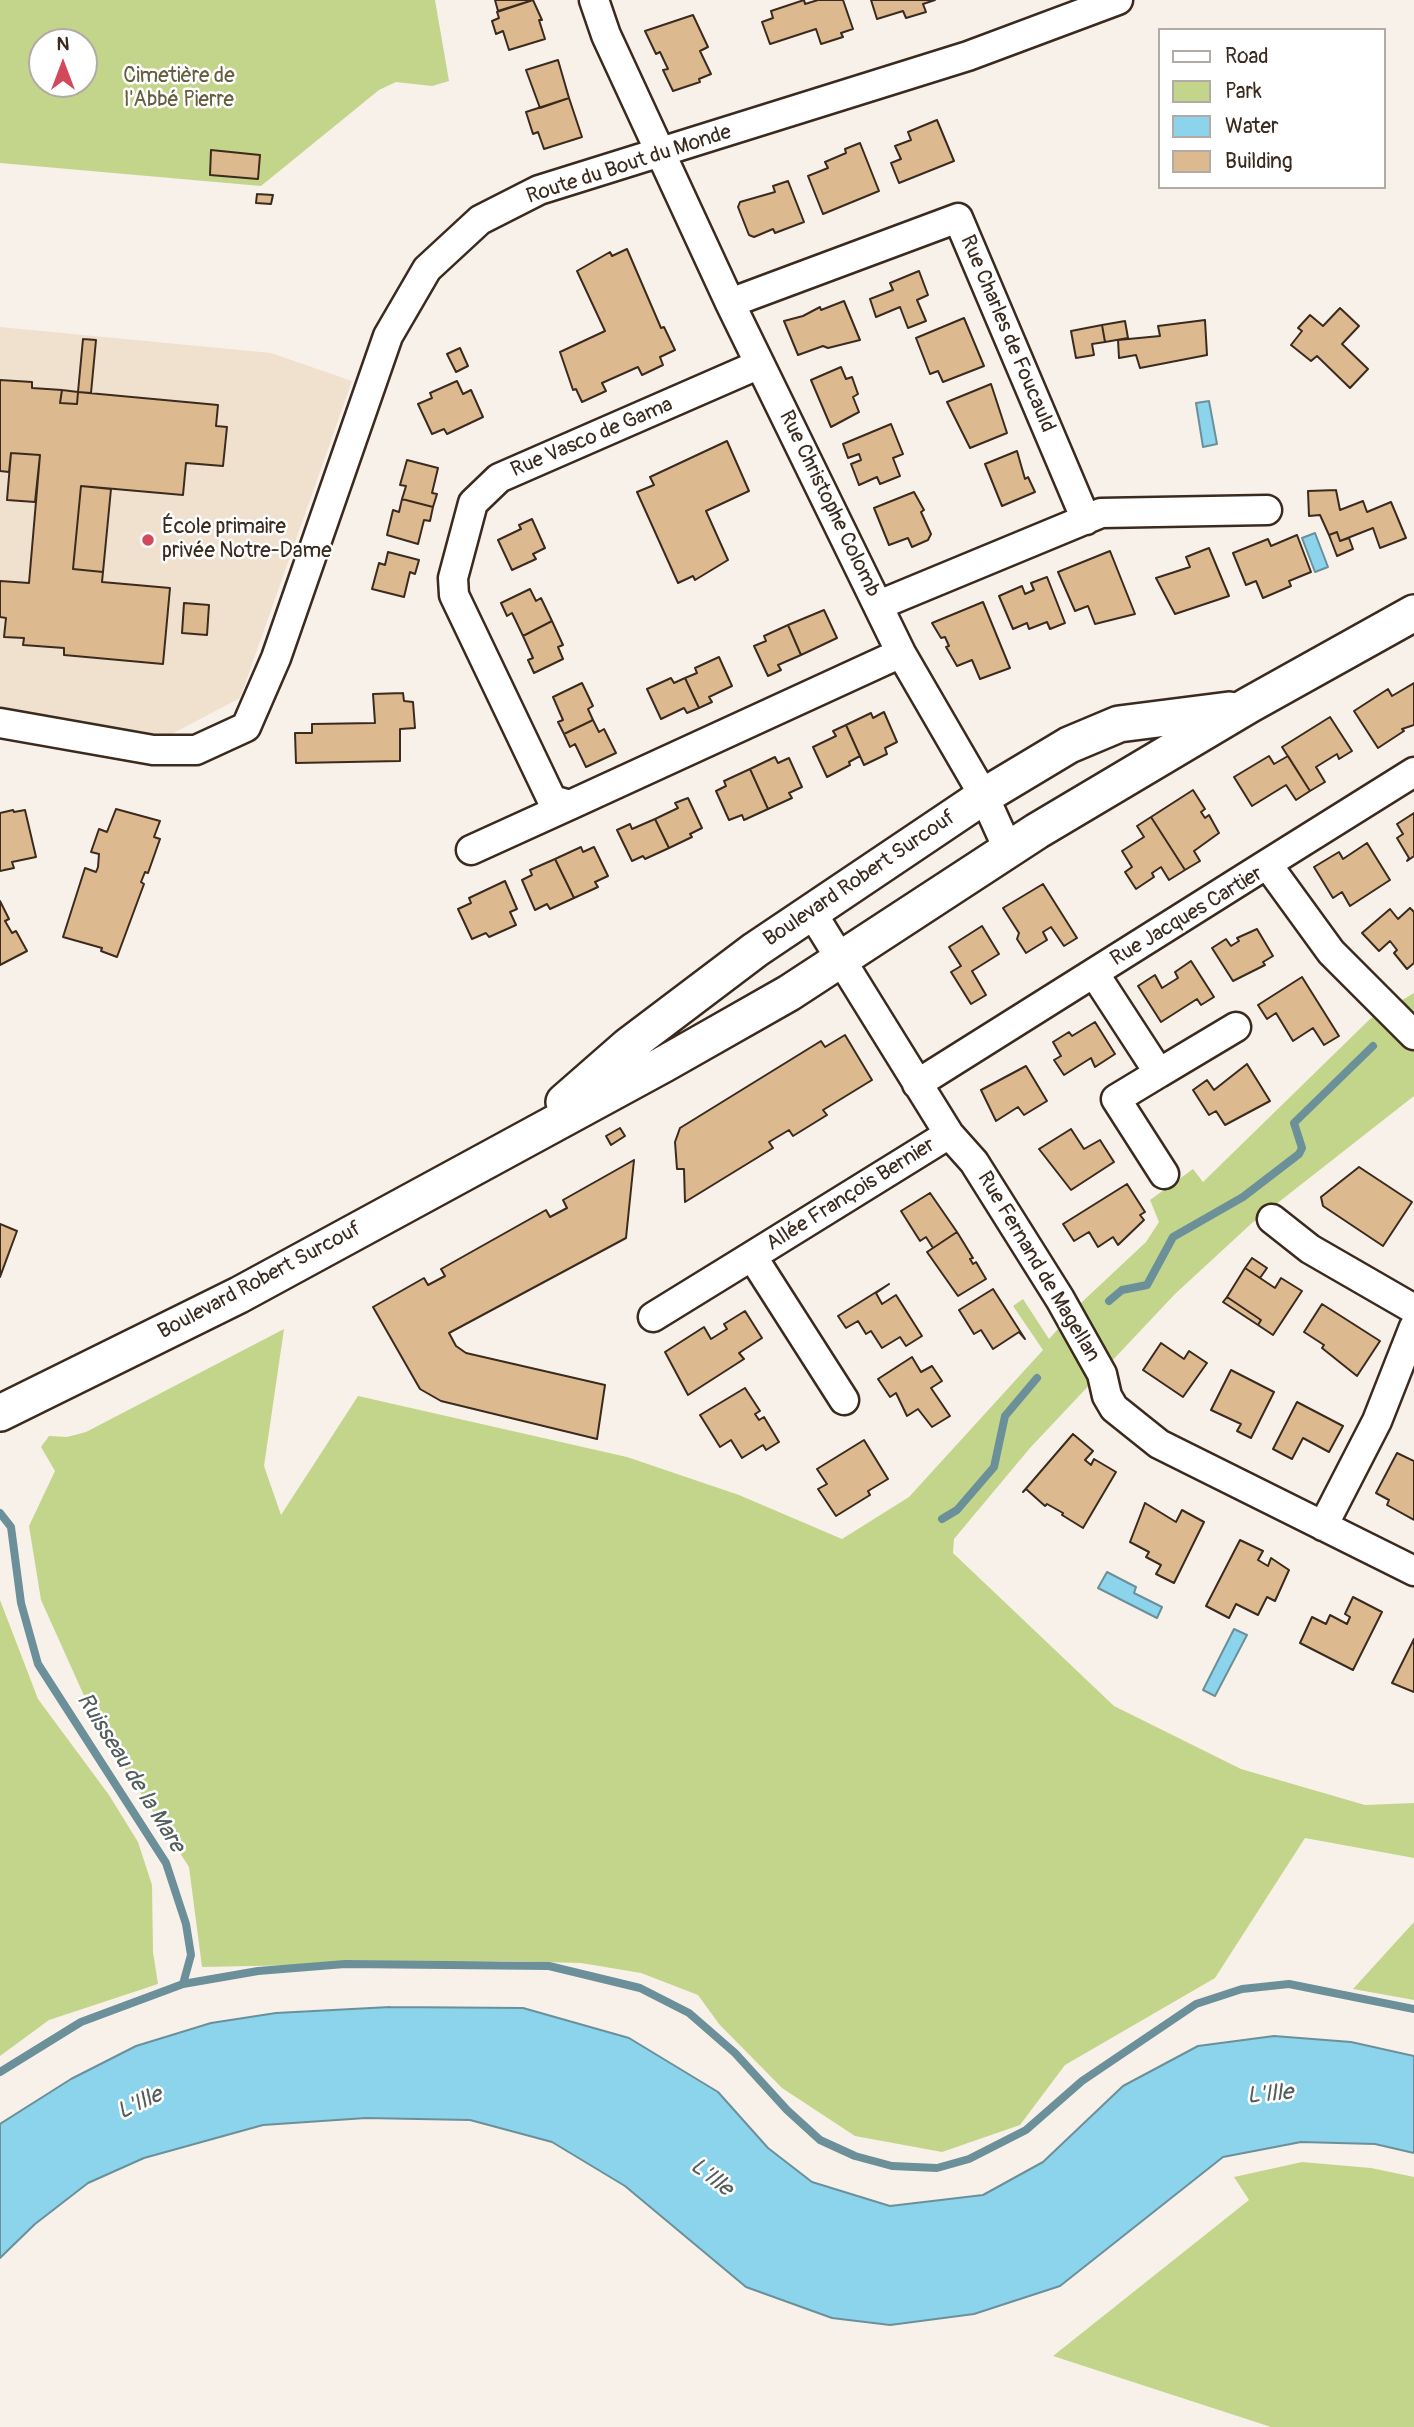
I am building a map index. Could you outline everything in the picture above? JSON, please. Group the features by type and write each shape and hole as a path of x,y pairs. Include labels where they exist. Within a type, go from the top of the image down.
{"street":[{"name":"Rue Christophe Colomb","path":"594,0 606,35 730,303 901,653 984,796 1008,849"},
{"name":"Route du Bout du Monde","path":"0,723 153,750 196,750 246,727 276,658 388,336 427,269 480,220 539,190 968,55 1118,0"},
{"name":"Rue Charles de Foucauld","path":"730,303 958,218 1086,520"},
{"name":"Rue Vasco de Gama","path":"570,805 552,800 454,595 453,578 473,503 499,478 760,364"},
{"path":"878,605 1101,513 1267,510"},
{"name":"Boulevard Robert Surcouf","path":"0,1413 239,1295 664,1064 839,961 1008,849 1249,705 1414,613"},
{"path":"471,850 901,653"},
{"name":"Boulevard Robert Surcouf","path":"516,1143 628,1046 755,950 984,796 1069,745 1119,724 1211,714 1249,705"},
{"path":"1267,864 1414,772"},
{"name":"Rue Jacques Cartier","path":"917,1084 1267,864 1331,952 1414,1035"},
{"name":"Rue Fernand de Magellan","path":"812,913 839,961 949,1134 974,1162 1060,1299 1102,1374 1107,1396 1114,1408 1159,1444 1414,1571"},
{"path":"1094,973 1159,1073"},
{"path":"1164,1174 1116,1099 1236,1027"},
{"name":"Allée François Bernier","path":"653,1317 949,1134"},
{"path":"1272,1219 1310,1250 1414,1309"},
{"name":"Allée François Bernier","path":"752,1256 844,1400"},
{"path":"1323,1526 1377,1421 1414,1327"}],"shaded area":[{"name":"École primaire privée Notre-Dame","path":"0,327 271,353 352,381 240,698 166,737 0,710"}],"green space":[{"name":"Cimetière de l'Abbé Pierre","path":"0,0 435,0 449,81 432,86 396,82 379,90 261,186 0,163"},
{"path":"1414,993 1414,1096 1252,1223 1175,1294 1030,1448 954,1539 953,1553 1114,1706 1241,1769 1365,1805 1414,1803 1414,1858 1305,1838 1215,1978 1065,2065 1020,2125 942,2152 855,2136 782,2088 719,2024 698,1995 641,1973 581,1963 501,1961 202,1967 189,1867 99,1729 41,1600 29,1526 55,1471 41,1447 49,1436 67,1437 86,1432 284,1329 264,1466 281,1515 358,1396 627,1457 739,1495 842,1539 909,1497 1043,1350 1013,1306 1023,1299 1049,1339 1083,1301 1146,1242 1159,1222 1150,1200 1193,1169 1203,1182 1370,1019"},
{"path":"0,1600 38,1699 109,1795 138,1842 152,1885 153,1952 158,1984 49,2020 0,2056"},
{"path":"1414,1922 1414,2000 1353,1989"},
{"path":"1302,2162 1371,2168 1414,2177 1414,2427 1271,2427 1053,2356 1249,2200 1234,2177"}],"water":[{"path":"1209,401 1217,444 1203,447 1196,403"},
{"path":"1315,533 1328,567 1315,572 1302,538"},
{"path":"1107,1572 1136,1587 1134,1593 1162,1607 1157,1618 1098,1588"},
{"path":"1234,1629 1247,1635 1215,1696 1203,1690"},
{"name":"L'Ille","path":"390,2007 523,2008 629,2038 718,2092 768,2148 812,2182 890,2206 983,2195 1043,2162 1123,2086 1198,2046 1274,2036 1351,2042 1414,2056 1414,2153 1375,2144 1301,2142 1223,2157 1060,2286 974,2314 890,2325 832,2318 746,2287 625,2186 552,2142 470,2120 366,2118 263,2125 144,2158 88,2183 35,2224 0,2258 0,2124 71,2079 136,2046 211,2023 276,2013"}],"building":[{"path":"495,0 533,0 498,11"},
{"path":"533,0 542,20 539,20 545,39 509,50 503,31 496,34 492,21 499,18 497,12"},
{"path":"804,0 805,4 818,0 843,0 853,29 841,33 843,37 821,44 816,29 770,44 762,22 773,18 771,11"},
{"path":"871,0 935,0 923,4 926,12 906,18 903,11 877,19"},
{"path":"693,15 708,47 700,51 711,74 699,79 700,82 673,91 663,70 668,69 660,52 656,54 645,31"},
{"path":"558,60 569,98 540,108 526,70"},
{"path":"569,98 582,137 544,149 538,132 533,134 526,112"},
{"path":"937,120 954,161 899,183 891,163 901,159 895,146 911,140 908,132"},
{"path":"860,143 879,191 823,214 808,176 828,168 825,162 846,153 845,149"},
{"path":"211,150 260,155 258,179 210,175"},
{"path":"788,181 804,222 775,233 773,229 754,237 749,235 738,207 740,202 775,192 773,186"},
{"path":"257,194 273,195 271,204 256,203"},
{"path":"627,249 661,328 664,327 675,350 660,357 663,365 642,375 638,367 602,383 606,391 582,402 576,389 573,390 560,352 605,331 577,271 610,252 612,256"},
{"path":"919,271 928,295 917,300 926,321 908,328 900,307 876,317 870,299 893,290 890,283"},
{"path":"844,301 860,340 828,348 823,346 798,355 784,321"},
{"path":"1340,308 1359,326 1342,344 1368,369 1350,388 1317,356 1311,361 1291,345 1302,331 1298,328 1310,315 1323,326"},
{"path":"964,318 984,366 943,382 938,371 930,374 916,338"},
{"path":"1205,320 1207,355 1140,368 1136,355 1119,358 1118,340 1160,336 1158,326"},
{"path":"1125,321 1128,338 1105,342 1102,325"},
{"path":"1102,325 1105,342 1092,344 1094,355 1076,358 1071,331"},
{"path":"83,339 96,340 91,393 78,392"},
{"path":"460,348 468,366 456,372 447,354"},
{"path":"841,367 846,379 852,377 858,394 853,397 859,412 831,427 811,380"},
{"path":"0,380 32,382 32,388 62,390 60,403 77,404 78,392 218,405 216,426 227,427 223,466 186,463 183,495 81,486 73,569 103,572 102,582 170,588 163,664 64,655 64,648 23,645 24,638 4,637 6,618 0,617 0,581 29,583 40,455 11,453 9,472 0,471"},
{"path":"457,381 463,394 471,390 483,417 447,434 444,429 432,434 418,404 432,398 430,393"},
{"path":"991,384 1007,433 970,448 947,402"},
{"path":"62,390 78,392 77,404 60,403"},
{"path":"891,424 903,454 893,458 900,476 880,484 877,477 859,485 851,464 861,460 859,454 848,458 843,444"},
{"path":"727,441 749,491 706,511 728,560 695,580 693,576 678,583 637,492 654,485 650,477"},
{"path":"1017,451 1025,479 1028,477 1035,492 1002,506 985,464"},
{"path":"11,453 40,455 35,502 7,500"},
{"path":"407,460 438,468 432,493 437,494 433,507 402,499 406,486 400,485"},
{"path":"81,486 111,489 103,572 73,569"},
{"path":"1336,490 1340,510 1363,501 1367,512 1391,502 1406,538 1380,548 1373,528 1340,541 1337,532 1329,535 1320,515 1309,516 1308,491"},
{"path":"914,492 924,510 921,512 931,534 928,540 912,547 908,538 889,545 874,508"},
{"path":"402,499 433,507 430,521 424,520 418,544 387,535 393,510 399,512"},
{"path":"532,519 545,548 533,554 536,559 512,570 498,540 521,529 519,525"},
{"path":"1337,532 1340,541 1349,538 1353,549 1337,556 1329,535"},
{"path":"1297,535 1311,572 1289,581 1291,586 1263,598 1256,581 1246,585 1233,553 1268,539 1271,546"},
{"path":"1209,548 1229,596 1175,614 1156,578 1190,567 1186,557"},
{"path":"1110,551 1135,614 1095,624 1088,606 1075,611 1058,572"},
{"path":"388,552 419,560 415,574 410,572 404,597 372,589 379,563 385,565"},
{"path":"1047,577 1065,623 1050,629 1047,622 1029,629 1027,623 1013,629 999,596 1022,586 1025,594 1034,590 1031,583"},
{"path":"530,589 536,601 541,598 552,621 523,636 512,613 507,616 501,603"},
{"path":"983,602 1010,668 980,679 972,660 957,666 946,647 949,646 945,637 941,638 932,623"},
{"path":"184,603 209,605 207,635 182,633"},
{"path":"824,610 837,638 801,655 788,625"},
{"path":"552,621 563,645 558,647 563,659 534,673 528,660 533,658 523,636"},
{"path":"788,625 801,655 778,665 781,670 768,676 754,646 766,641 764,636"},
{"path":"719,657 732,686 709,697 712,702 699,708 685,678 697,673 695,668"},
{"path":"671,678 674,683 685,678 699,708 687,713 684,708 661,719 647,689"},
{"path":"582,683 593,706 588,709 593,720 564,734 558,722 563,720 553,697"},
{"path":"1414,683 1414,725 1402,729 1404,731 1378,748 1354,711 1388,689 1392,696"},
{"path":"403,693 404,701 413,702 415,728 400,729 400,761 296,763 295,733 312,733 312,724 375,723 373,694"},
{"path":"884,712 897,742 885,748 887,754 864,765 846,725 871,713 873,718"},
{"path":"1330,717 1352,751 1339,759 1337,754 1316,767 1325,782 1310,791 1282,747"},
{"path":"593,720 599,732 604,729 616,753 586,767 575,744 570,747 564,734"},
{"path":"846,725 860,756 849,762 850,765 827,777 813,747 836,736 833,731"},
{"path":"1269,756 1274,764 1288,756 1310,791 1296,800 1286,785 1252,806 1234,777"},
{"path":"775,757 778,763 789,758 802,787 789,793 792,798 768,809 750,769"},
{"path":"750,769 768,809 744,820 742,815 729,820 716,791 726,786 724,781"},
{"path":"1193,790 1205,809 1201,812 1205,818 1209,815 1219,833 1194,851 1200,861 1185,870 1151,817"},
{"path":"688,798 702,828 690,834 692,837 669,848 655,819 678,808 675,803"},
{"path":"116,809 160,821 154,837 160,839 148,873 145,872 141,882 144,884 117,957 101,951 102,948 63,937 85,868 96,872 98,867 99,854 91,852 99,829 107,832"},
{"path":"25,810 36,857 12,862 14,868 0,871 0,813"},
{"path":"1414,813 1414,856 1407,861 1409,858 1397,838 1403,834 1397,824"},
{"path":"1151,817 1185,870 1169,880 1161,867 1152,873 1154,877 1136,889 1125,872 1132,867 1122,851 1144,837 1137,826"},
{"path":"655,819 669,848 645,859 643,856 632,861 617,830 630,824 632,829"},
{"path":"1367,843 1390,880 1350,906 1342,892 1333,898 1314,867 1339,852 1343,859"},
{"path":"581,847 583,852 594,847 608,876 595,882 598,887 574,898 555,859"},
{"path":"555,859 574,898 550,909 547,904 535,910 522,880 532,875 530,870"},
{"path":"505,881 517,909 510,912 516,925 489,937 486,933 472,939 458,909 471,903 469,898"},
{"path":"1043,884 1077,938 1064,946 1051,927 1043,932 1047,940 1026,953 1017,939 1019,933 1003,908"},
{"path":"0,901 9,919 5,921 12,933 16,931 27,951 0,965"},
{"path":"1410,908 1414,912 1414,963 1407,969 1394,953 1397,950 1390,941 1379,951 1362,933 1390,909 1398,919"},
{"path":"982,926 999,954 972,971 986,995 971,1004 951,972 961,966 949,947"},
{"path":"1257,929 1273,956 1263,962 1265,965 1233,981 1212,948 1226,939 1231,946 1239,941 1237,938"},
{"path":"1191,961 1214,997 1201,1005 1197,999 1161,1022 1138,986 1155,975 1162,988 1178,978 1175,972"},
{"path":"1302,977 1339,1036 1324,1045 1313,1028 1293,1041 1276,1013 1267,1019 1258,1005"},
{"path":"1095,1022 1115,1054 1095,1067 1091,1058 1064,1075 1054,1060 1061,1056 1053,1042 1069,1032 1072,1036"},
{"path":"845,1035 872,1080 823,1110 827,1115 793,1136 789,1130 769,1142 773,1148 685,1202 684,1169 677,1169 675,1142 680,1128 821,1041 825,1047"},
{"path":"1247,1064 1270,1101 1225,1125 1216,1111 1209,1115 1193,1090 1207,1080 1214,1090"},
{"path":"1026,1066 1047,1101 1024,1115 1018,1107 996,1121 981,1090"},
{"path":"620,1128 625,1136 611,1145 606,1136"},
{"path":"1071,1129 1084,1149 1100,1140 1114,1162 1071,1190 1039,1149"},
{"path":"634,1160 626,1238 449,1333 456,1346 466,1353 605,1385 597,1439 441,1401 420,1389 373,1307 424,1278 428,1285 445,1276 441,1269 546,1210 550,1217 567,1208 563,1200"},
{"path":"1359,1167 1412,1202 1383,1246 1323,1206 1321,1197"},
{"path":"1127,1184 1145,1212 1140,1215 1144,1220 1118,1245 1113,1237 1098,1247 1089,1232 1074,1241 1063,1224"},
{"path":"930,1193 957,1232 933,1248 926,1237 920,1241 901,1211"},
{"path":"0,1224 17,1231 0,1277"},
{"path":"957,1232 973,1258 970,1259 973,1264 976,1262 986,1279 958,1296 927,1252"},
{"path":"1252,1258 1267,1268 1260,1278 1245,1268"},
{"path":"1245,1268 1275,1288 1281,1278 1302,1291 1273,1335 1258,1325 1261,1320 1227,1297"},
{"path":"889,1284 876,1293 882,1304 896,1295 922,1336 906,1346 900,1337 882,1348 871,1331 866,1334 858,1321 846,1328 838,1316"},
{"path":"993,1289 1025,1339 1019,1332 993,1349 981,1330 974,1334 959,1310"},
{"path":"1227,1297 1261,1320 1258,1325 1223,1302"},
{"path":"1322,1304 1380,1341 1357,1376 1322,1348 1324,1345 1304,1332"},
{"path":"745,1311 762,1338 739,1353 744,1359 688,1395 665,1352 704,1327 711,1339 727,1329 724,1324"},
{"path":"1161,1343 1184,1359 1189,1351 1207,1363 1183,1397 1143,1370"},
{"path":"912,1357 921,1372 932,1366 942,1381 931,1388 950,1416 932,1427 918,1409 907,1416 896,1393 890,1397 878,1379"},
{"path":"1231,1370 1274,1392 1251,1438 1237,1431 1241,1424 1211,1410"},
{"path":"745,1388 760,1411 755,1414 759,1420 764,1417 779,1442 766,1450 763,1445 742,1458 731,1440 720,1447 700,1415"},
{"path":"1297,1402 1343,1426 1329,1452 1303,1438 1292,1459 1273,1449"},
{"path":"1073,1434 1093,1451 1085,1460 1091,1465 1094,1459 1116,1472 1083,1528 1062,1515 1063,1513 1047,1504 1045,1506 1026,1489 1023,1492"},
{"path":"864,1440 888,1479 868,1491 870,1495 836,1516 818,1489 827,1484 817,1469"},
{"path":"1397,1453 1414,1461 1414,1520 1387,1505 1389,1500 1376,1493"},
{"path":"1145,1503 1176,1522 1182,1510 1204,1522 1174,1583 1156,1574 1161,1565 1146,1557 1149,1552 1130,1542"},
{"path":"1240,1540 1263,1551 1258,1560 1268,1566 1271,1558 1289,1570 1275,1601 1267,1597 1258,1615 1236,1604 1229,1618 1206,1606"},
{"path":"1353,1597 1382,1612 1353,1670 1300,1643 1312,1617 1326,1624 1330,1615 1347,1624 1350,1617 1345,1614"},
{"path":"1414,1639 1414,1692 1392,1683"}],"waterway":[{"path":"1109,1301 1122,1290 1147,1285 1173,1237 1243,1197 1299,1154 1302,1148 1294,1123 1373,1046"},
{"path":"942,1519 957,1510 994,1467 1005,1416 1037,1378"},
{"name":"Ruisseau de la Mare","path":"0,1513 11,1527 21,1603 38,1664 166,1863 186,1924 191,1955 183,1984"},
{"path":"0,2072 81,2022 183,1984 258,1971 345,1964 549,1966 640,1988 689,2013 735,2053 787,2110 820,2140 855,2156 892,2166 937,2168 969,2159 1026,2130 1082,2081 1196,2004 1242,1989 1289,1984 1414,2009"}],"place":[{"name":"École primaire privée Notre-Dame","path":"148,540"}]}
